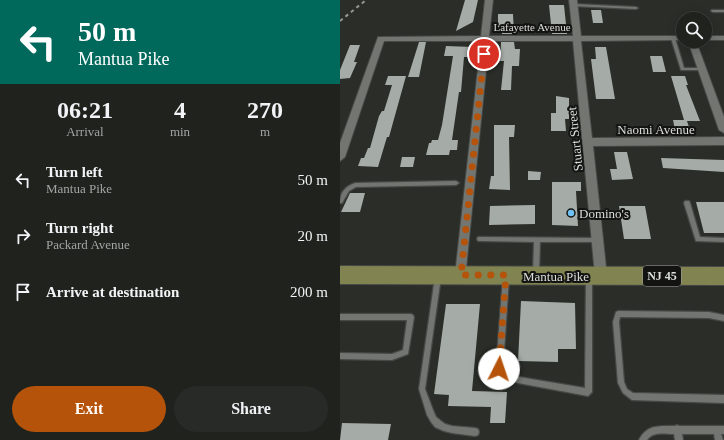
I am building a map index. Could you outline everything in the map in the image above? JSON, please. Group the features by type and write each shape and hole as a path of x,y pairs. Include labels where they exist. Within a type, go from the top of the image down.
{"main road":[{"name":"Mantua Pike","path":"340,275 724,276"}],"street":[{"path":"461,275 489,0"},
{"name":"Stuart Street","path":"574,3 598,240 595,276"},
{"name":"Lafayette Avenue","path":"340,157 381,39 673,38"},
{"path":"712,38 724,38"},
{"path":"694,48 724,130"},
{"name":"Naomi Avenue","path":"589,142 724,141"}],"lane":[{"path":"574,3 636,8"},
{"path":"713,11 724,11"},
{"path":"673,38 682,69 702,69"},
{"path":"340,201 347,190 355,185 456,183"},
{"path":"687,203 698,239 724,240"},
{"path":"480,239 598,240"},
{"path":"536,276 537,239"},
{"path":"438,275 422,389 427,406 438,425 449,430 475,432"},
{"path":"506,275 499,369 518,380 588,392 595,276"},
{"path":"724,318 709,314 618,314 616,322 621,383 624,391 632,396 724,399"},
{"path":"340,317 411,317 406,352 392,357 340,356"},
{"path":"677,429 679,440"},
{"path":"643,440 648,434 655,430 677,429 721,430 719,440"}],"building":[{"path":"465,0 478,0 473,22 456,31"},
{"path":"549,5 564,5 567,34 552,34"},
{"path":"591,10 601,10 603,23 593,23"},
{"path":"498,14 513,14 514,34 502,34 502,32 498,32"},
{"path":"419,42 426,42 419,77 408,77"},
{"path":"501,42 514,42 515,49 520,49 519,66 512,66 511,90 501,90 504,61 500,61"},
{"path":"350,45 360,45 354,62 357,62 350,78 340,79 340,70"},
{"path":"446,46 473,47 471,57 464,57 461,92 459,92 452,140 458,140 457,150 450,150 449,155 426,155 429,143 431,143 432,140 438,140 442,125 453,56 444,56"},
{"path":"595,47 606,47 615,99 596,99 591,59 596,59"},
{"path":"650,56 662,56 666,72 653,72"},
{"path":"388,76 406,76 389,137 387,137 378,167 358,166 361,158 364,158 368,148 370,148 379,116 382,111 384,111 392,85 385,85"},
{"path":"671,76 685,76 688,85 686,85 700,121 687,121 690,130 675,130 673,120 684,120"},
{"path":"556,96 569,98 569,119 565,119 566,131 551,131 551,113 556,113"},
{"path":"494,125 515,125 514,137 509,137 510,190 489,189 491,176 494,176"},
{"path":"614,152 627,152 633,179 612,180 610,169 617,169"},
{"path":"402,157 415,157 413,167 400,167"},
{"path":"661,158 724,160 724,172 663,168"},
{"path":"528,171 541,172 540,180 528,180"},
{"path":"552,182 581,182 581,191 576,191 578,226 552,225"},
{"path":"350,193 365,193 360,212 341,212"},
{"path":"696,202 724,202 724,233 704,233"},
{"path":"535,205 535,224 489,225 490,206"},
{"path":"619,206 645,206 651,239 624,239"},
{"path":"521,301 575,303 576,349 558,349 558,362 518,361"},
{"path":"446,304 480,304 472,391 507,392 505,423 490,423 491,407 448,406 449,395 434,394"},
{"path":"342,423 391,424 388,440 340,440"}],"railway":[{"path":"340,21 366,0"}],"place":[{"name":"Domino's","path":"571,213"}],"route":[{"path":"484,54 461,275 506,275 499,369"}]}
